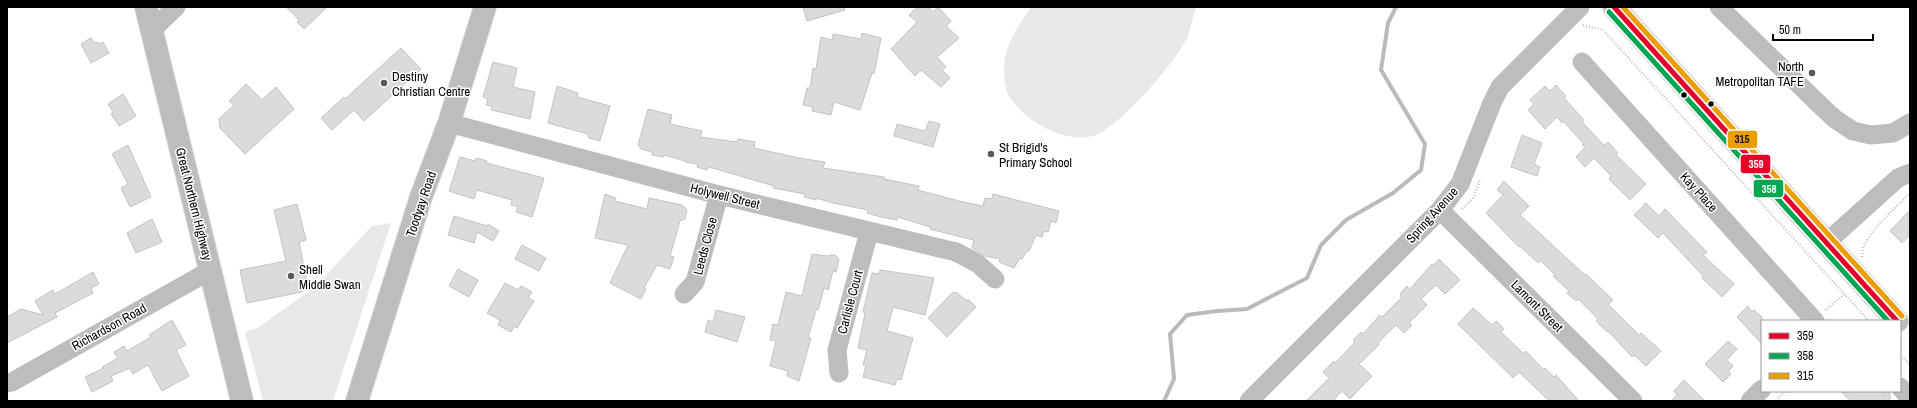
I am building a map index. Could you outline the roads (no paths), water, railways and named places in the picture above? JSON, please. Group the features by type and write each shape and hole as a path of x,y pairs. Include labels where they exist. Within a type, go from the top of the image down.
{"main road":[{"name":"Great Northern Highway","path":"146,7 242,401"},
{"name":"Toodyay Road","path":"357,401 421,197 450,123 485,7"},
{"path":"1614,7 1896,320"},
{"path":"1901,325 1910,335"}],"street":[{"path":"151,31 176,7"},
{"path":"1719,7 1835,119 1853,131 1871,135 1893,133 1910,124"},
{"name":"Spring Avenue","path":"1249,401 1440,210 1460,184 1492,103 1500,87 1576,11"},
{"name":"Kay Place","path":"1582,62 1819,316"},
{"name":"Holywell Street","path":"450,123 719,195 956,252 977,263 995,280"},
{"path":"1830,246 1898,178 1910,173"},
{"path":"1830,246 1904,186 1910,176"},
{"name":"Leeds Close","path":"684,294 695,282 719,195"},
{"name":"Lamont Street","path":"1440,210 1633,401"},
{"name":"Carlisle Court","path":"839,373 837,350 869,232"},
{"name":"Richardson Road","path":"7,383 12,382 211,270"},
{"path":"1901,388 1910,399"},
{"path":"1750,401 1761,390"}],"waterway":[{"path":"1164,401 1174,379 1170,334 1187,315 1247,309 1307,278 1321,245 1346,220 1393,193 1421,170 1425,144 1381,70 1388,23 1396,7"}],"place":[{"name":"North Metropolitan TAFE","path":"1812,73"},
{"name":"Destiny Christian Centre","path":"384,83"},
{"name":"St Brigid's Primary School","path":"991,154"},
{"name":"Shell Middle Swan","path":"291,276"}]}
